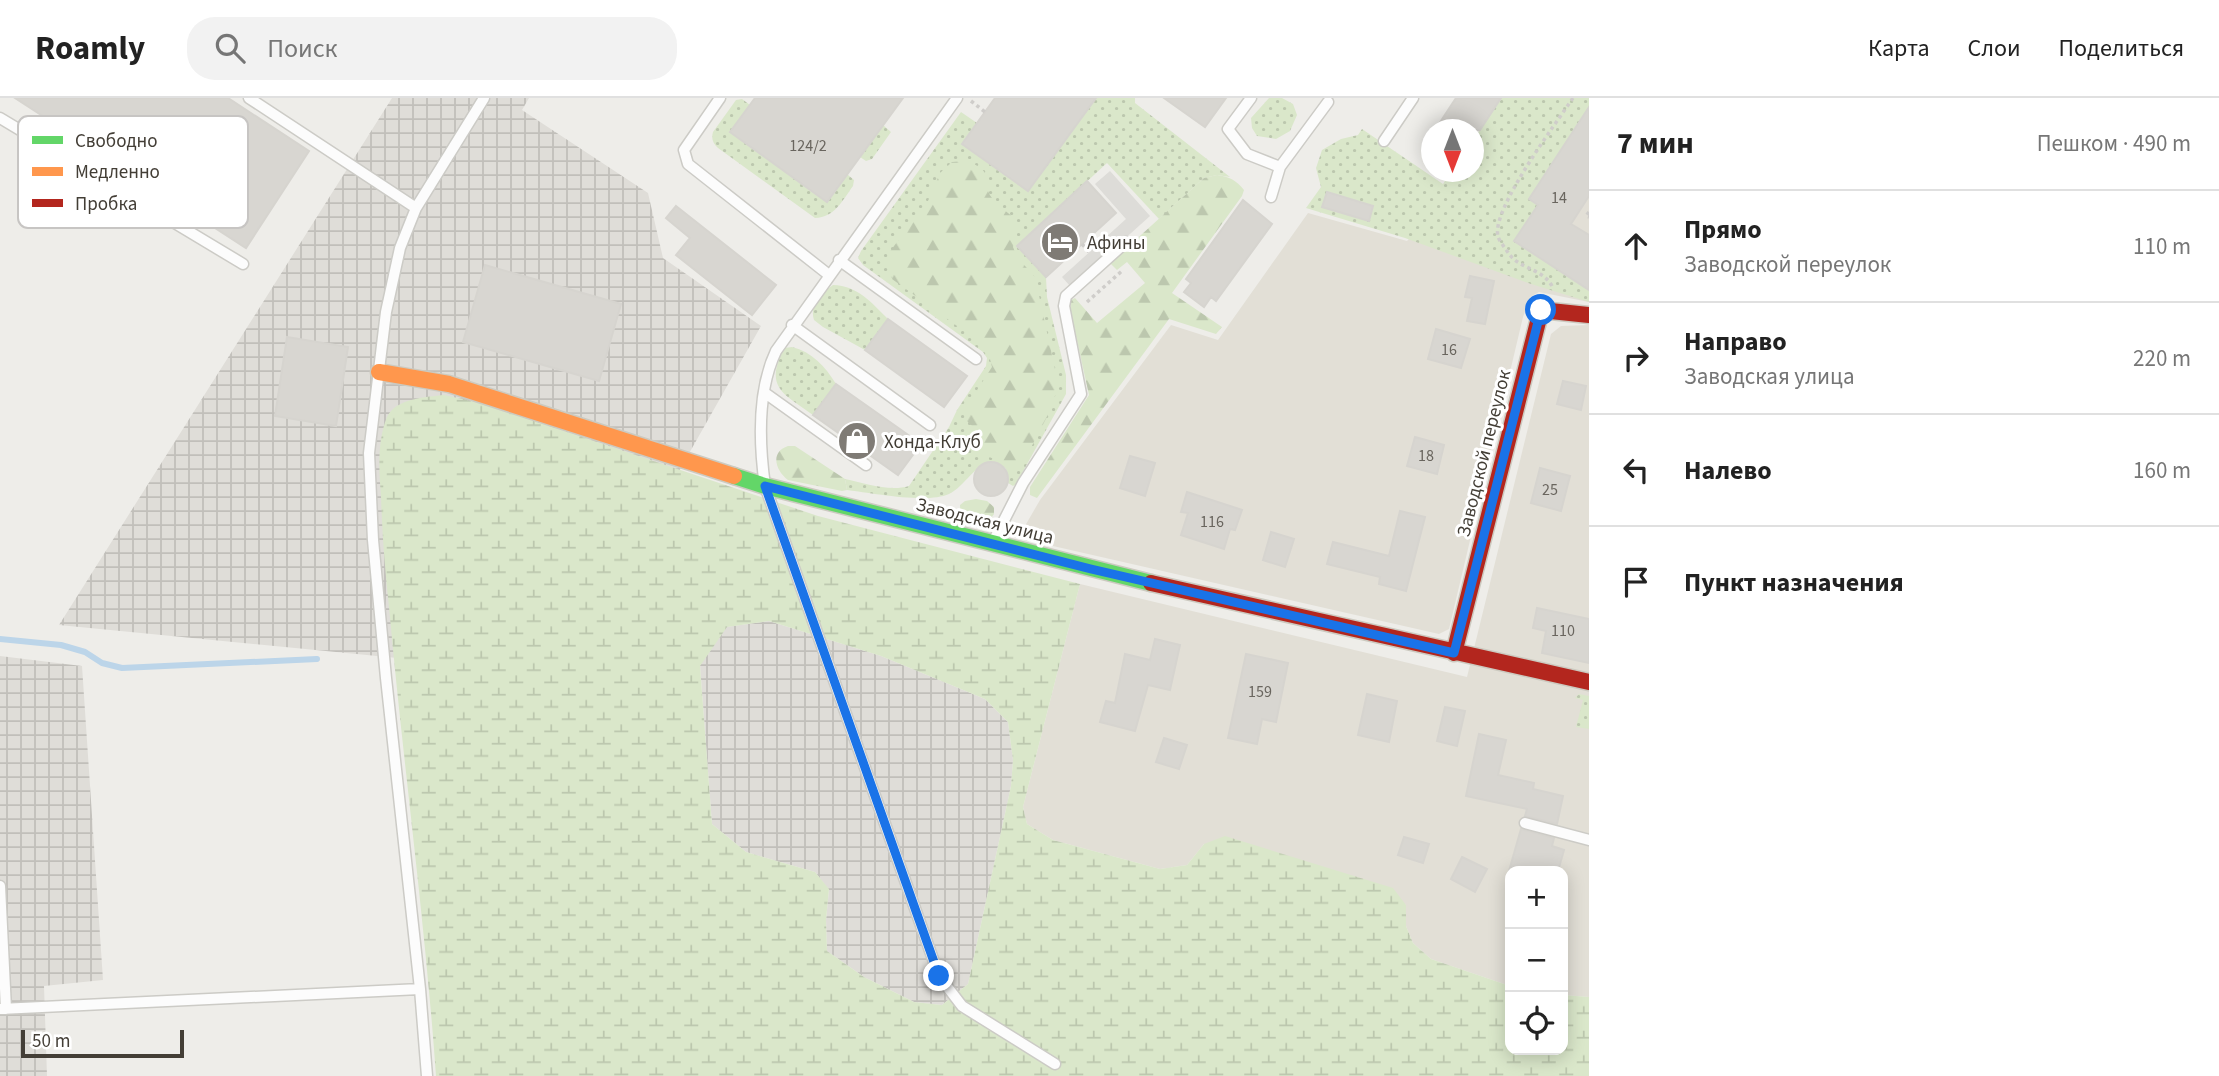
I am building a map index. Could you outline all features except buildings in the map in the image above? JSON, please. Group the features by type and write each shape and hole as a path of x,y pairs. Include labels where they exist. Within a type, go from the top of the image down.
{"street":[{"name":"Заводской переулок","path":"1454,653 1541,310 1589,316"},
{"name":"Заводская улица","path":"379,372 449,383 765,486 992,544 1454,653 1589,682"}],"lane":[{"path":"249,98 416,208"},
{"path":"427,1076 387,692 373,540 369,453 386,312 400,248 416,208 484,98"},
{"path":"720,98 684,150 688,164 829,275"},
{"path":"957,98 792,325 771,360 765,381 762,457 765,486 939,976 962,1006 1055,1064"},
{"path":"1236,98 1248,102 1228,129 1247,154 1280,167"},
{"path":"1384,141 1413,98"},
{"path":"1270,197 1280,167 1327,99"},
{"path":"0,118 18,129"},
{"path":"183,228 243,264"},
{"path":"992,544 1023,483 1081,394 1064,306 1066,296 1126,242"},
{"path":"839,260 976,359"},
{"path":"792,325 930,425"},
{"path":"765,393 866,465"},
{"path":"1525,823 1589,840"},
{"path":"0,886 3,1009 420,989"}],"path":[{"path":"1564,312 1548,278 1511,258 1498,236 1498,223 1506,201 1573,98"},
{"path":"974,104 985,112"},
{"path":"1589,212 1586,216 1589,217"},
{"path":"1087,302 1123,270"}],"shaded area":[{"path":"392,98 529,98 522,110 648,193 663,258 761,326 626,565 459,664 59,625"},
{"path":"1589,98 1589,302 1539,292 1530,297 1449,629 1439,634 1018,538 1040,500 1171,325 1218,340 1308,213 1407,241 1464,182 1484,182 1484,166"},
{"path":"1110,171 1150,216 1071,287 1062,277 1126,219 1095,184"},
{"path":"1589,325 1589,997 1568,995 1568,866 1505,866 1505,984 1431,959 1413,943 1406,926 1406,905 1204,844 1187,865 1160,869 1053,840 1027,824 1023,807 1080,584 1467,677 1551,334 1561,326"},
{"path":"769,621 881,656 985,699 1008,722 1013,760 1011,786 968,984 942,1005 914,1002 864,977 827,951 829,890 815,872 746,852 712,824 700,665 726,627"},
{"path":"0,656 82,666 103,980 44,986 47,1076 0,1076"}],"green space":[{"path":"1096,98 1135,98 1135,103 1230,177 1217,175 1204,178 1159,219 1107,163 1017,246 1046,277 1047,297 1066,375 1066,394 1016,484 1013,486 1008,483 1006,469 990,462 976,470 949,494 939,497 899,497 847,490 845,479 885,487 909,486 949,427 986,366 987,358 983,352 863,265 858,258 861,251 961,112 977,123 962,144 1028,191"},
{"path":"1269,98 1282,98 1293,104 1297,115 1290,131 1276,139 1257,136 1252,128 1251,118"},
{"path":"1501,98 1589,98 1589,107 1529,199 1538,205 1514,241 1589,290 1589,302 1405,238 1306,208 1321,187 1316,168 1322,150 1341,139 1358,135 1362,129 1421,169 1421,182 1484,182 1484,124"},
{"path":"742,99 750,105 731,133 827,202 847,174 854,180 853,186 828,215 815,218 716,146 712,139 713,132 736,100"},
{"path":"883,125 891,132 872,159 866,161 860,157"},
{"path":"966,161 982,169 992,198 1017,221 1013,247 1017,257 1035,277 1056,374 1056,393 1048,415 1018,469 979,451 974,445 972,426 965,419 964,410 992,367 988,351 892,279 887,264 888,254 928,201 940,173 952,162"},
{"path":"1217,175 1238,184 1244,190 1242,196 1172,293 1222,327 1216,334 1169,319 1037,498 1030,495 1030,487 1089,395 1070,309 1071,300 1075,298 1097,323 1145,283 1127,262 1117,270 1110,263 1204,178"},
{"path":"833,285 857,292 888,319 865,350 814,320 813,309 817,300"},
{"path":"792,347 806,352 817,361 836,384 813,415 785,395 776,381 778,361 784,348"},
{"path":"444,395 480,403 818,516 1080,584 1023,807 1027,824 1053,840 1160,869 1187,865 1204,844 1225,836 1393,888 1406,905 1406,926 1413,943 1431,959 1505,984 1505,1055 1568,1055 1568,995 1589,997 1589,1076 436,1076 386,579 379,466 380,446 387,417 397,406 421,398","holes":["769,621 881,656 985,699 1008,722 1013,760 1011,786 968,984 942,1005 914,1002 864,977 827,951 829,889 815,872 746,852 712,824 700,666 727,627"]},
{"path":"788,446 795,446 845,479 847,490 788,480 776,462 779,452"},
{"path":"976,499 987,501 994,507 994,514 986,525 971,523 962,515 960,505"},
{"path":"1579,694 1589,696 1589,729 1576,727 1583,700 1575,698"}],"waterway":[{"path":"0,639 61,645 85,652 102,663 122,668 317,659"}],"traffic: fast":[{"path":"734,476 1151,583"}],"traffic: slow":[{"path":"379,372 449,384 734,476"}],"traffic: jam":[{"path":"1454,653 1541,310 1589,315"},
{"path":"1151,583 1589,682"}],"place":[{"name":"Афины","path":"1060,242"},
{"name":"Хонда-Клуб","path":"857,441"}],"route":[{"path":"939,976 765,486 1091,569 1454,653 1541,310"}]}
